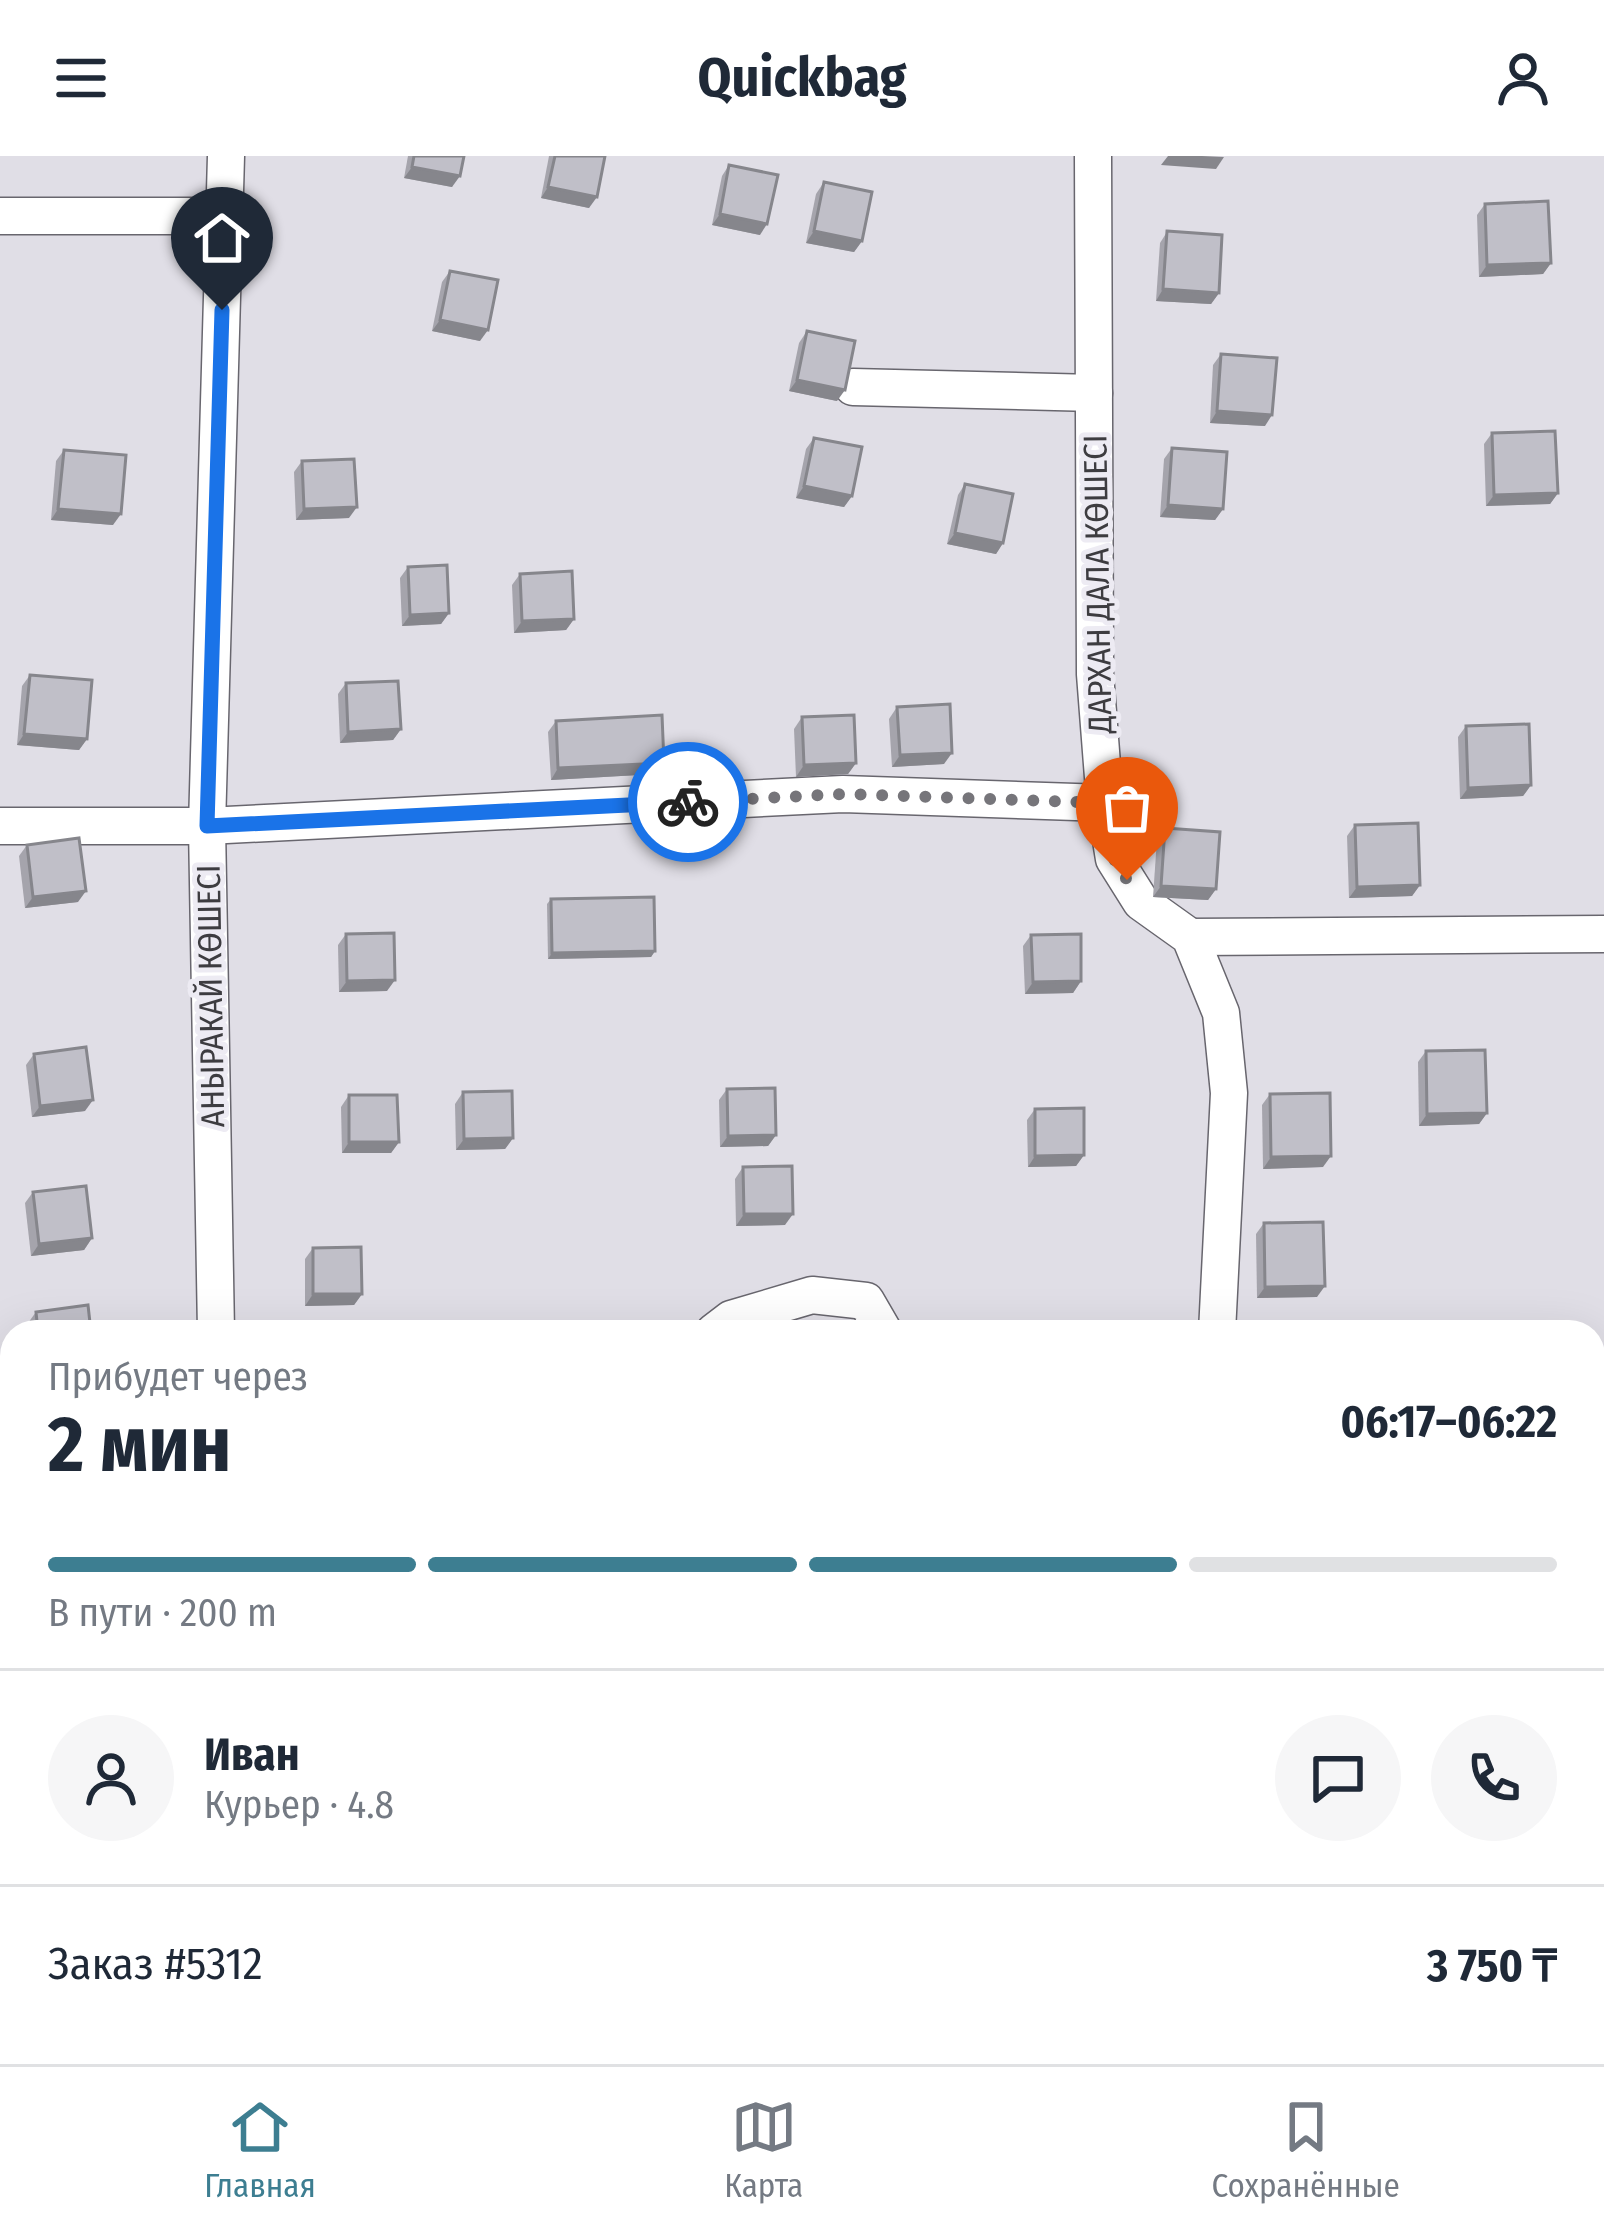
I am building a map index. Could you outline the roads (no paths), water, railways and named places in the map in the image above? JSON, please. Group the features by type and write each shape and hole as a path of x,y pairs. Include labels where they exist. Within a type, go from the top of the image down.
{"street":[{"name":"АНЫРАКАЙ КӨШЕСІ","path":"216,1320 207,826 226,156"},
{"name":"ДАРХАН ДАЛА КӨШЕСІ","path":"1093,156 1095,674 1105,803 1114,859 1141,902 1190,937"},
{"path":"0,216 225,217"},
{"path":"853,387 1094,393"},
{"path":"0,826 207,826 843,794 1105,803"},
{"path":"1218,1320 1229,1093 1221,1013 1190,937 1604,934"},
{"path":"730,1320 812,1295 866,1300 877,1320"}]}
